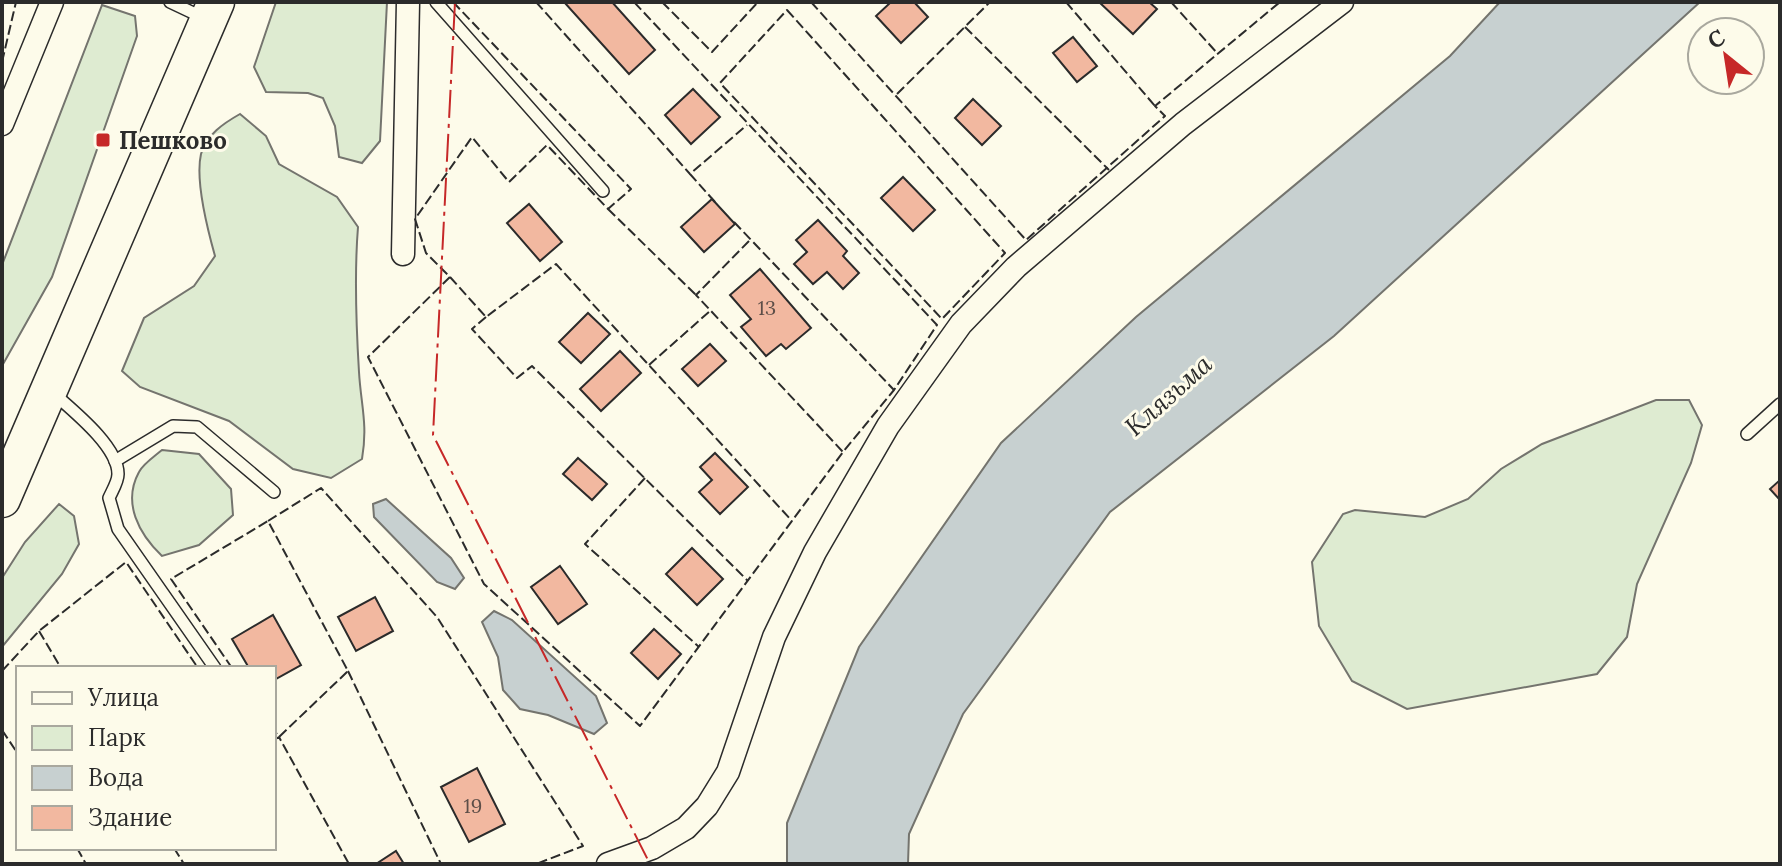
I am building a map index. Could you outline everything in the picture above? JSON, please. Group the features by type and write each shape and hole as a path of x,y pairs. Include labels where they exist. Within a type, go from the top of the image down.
{"highway":[{"path":"2,499 212,11"}],"street":[{"path":"2,124 52,2"},
{"path":"403,254 408,2"},
{"path":"622,862 686,828 714,795 728,772 774,637 815,552 888,426 961,324 1016,267 1183,124 1342,2"}],"lane":[{"path":"170,2 212,11"},
{"path":"436,2 603,191"},
{"path":"49,389 89,425 115,461 118,477 109,498 118,529 214,666"},
{"path":"1747,434 1780,404"},
{"path":"115,461 173,426 197,427 274,492"}],"green space":[{"path":"276,2 387,2 380,141 362,163 339,157 335,126 323,98 308,93 266,92 254,67"},
{"path":"102,5 135,16 137,36 52,277 2,366 2,265"},
{"path":"240,114 266,136 279,164 337,197 358,227 356,318 364,447 362,459 331,478 293,469 229,421 140,387 122,371 144,318 194,286 215,256 201,191 201,154 211,135"},
{"path":"1656,400 1689,400 1702,425 1691,463 1637,584 1627,637 1597,674 1407,709 1352,681 1319,626 1312,562 1343,514 1355,510 1425,517 1468,499 1501,469 1542,444"},
{"path":"162,450 199,454 231,489 233,515 199,545 162,556 140,528 132,495 141,469"},
{"path":"59,504 74,516 79,544 62,574 2,647 2,578 25,542"}],"water":[{"name":"Клязьма","path":"1500,2 1700,2 1334,336 1110,512 963,714 909,834 908,864 787,864 787,823 859,647 1001,443 1136,317 1450,56"},
{"path":"386,499 451,558 464,578 455,589 437,582 374,517 373,504"},
{"path":"494,611 512,620 596,696 607,723 594,734 548,715 520,709 503,690 498,657 482,622"}],"building":[{"path":"564,2 612,2 655,50 629,74"},
{"path":"891,2 914,2 928,17 901,43 876,16"},
{"path":"1099,2 1149,2 1157,9 1133,34"},
{"path":"1073,37 1097,66 1077,82 1053,53"},
{"path":"693,89 720,117 691,144 665,115"},
{"path":"973,99 1001,126 982,145 955,118"},
{"path":"903,177 935,210 913,231 881,198"},
{"path":"712,199 735,224 704,252 681,227"},
{"path":"529,204 562,242 540,261 507,223"},
{"path":"818,220 847,251 843,256 859,273 843,289 827,272 813,284 794,264 807,252 796,240"},
{"path":"760,269 811,328 786,349 781,344 766,356 741,327 751,319 730,295"},
{"path":"588,313 610,334 581,363 559,342"},
{"path":"710,344 726,361 698,386 682,369"},
{"path":"620,351 641,373 601,411 580,389"},
{"path":"715,453 748,487 720,514 699,492 712,480 700,467"},
{"path":"578,458 607,484 592,500 563,474"},
{"path":"1780,480 1780,500 1770,489"},
{"path":"692,548 723,579 697,605 666,574"},
{"path":"560,566 587,604 558,624 531,587"},
{"path":"375,597 393,631 356,651 338,617"},
{"path":"273,615 301,665 276,679 276,666 248,666 232,639"},
{"path":"654,629 681,654 658,679 631,653"},
{"path":"477,768 505,824 469,842 441,787"},
{"path":"396,851 404,864 376,864"}],"fence":[{"path":"2,62 16,2"},
{"path":"453,2 631,189 608,209 547,145 509,182 472,137 415,219 426,253 450,277 368,357 484,584 640,726 843,452 894,390 937,325 634,2"},
{"path":"536,2 690,174"},
{"path":"662,2 712,52 758,2"},
{"path":"811,2 1026,240 1165,116 1155,106 1280,2"},
{"path":"897,94 990,2"},
{"path":"1066,2 1155,106"},
{"path":"1171,2 1218,54"},
{"path":"787,10 1005,253 942,319 720,83 787,10"},
{"path":"965,27 1109,170"},
{"path":"715,202 690,174 747,125"},
{"path":"608,209 696,295"},
{"path":"734,222 894,390"},
{"path":"749,241 696,295 843,452"},
{"path":"450,277 486,317 556,264 792,521"},
{"path":"649,365 710,311"},
{"path":"486,317 472,329 517,378 532,366 748,581"},
{"path":"645,478 585,544 699,647"},
{"path":"268,521 321,488 437,617 583,846 536,864"},
{"path":"231,666 171,579 268,521 348,671 279,737 276,733"},
{"path":"2,671 39,631 126,562 197,666"},
{"path":"39,631 60,666"},
{"path":"348,671 441,864"},
{"path":"2,730 16,751"},
{"path":"276,739 279,737 349,864"},
{"path":"78,850 86,864"},
{"path":"175,850 184,864"}],"power":[{"path":"455,2 433,435 650,864"}],"place":[{"name":"Пешково","path":"103,140"}]}
